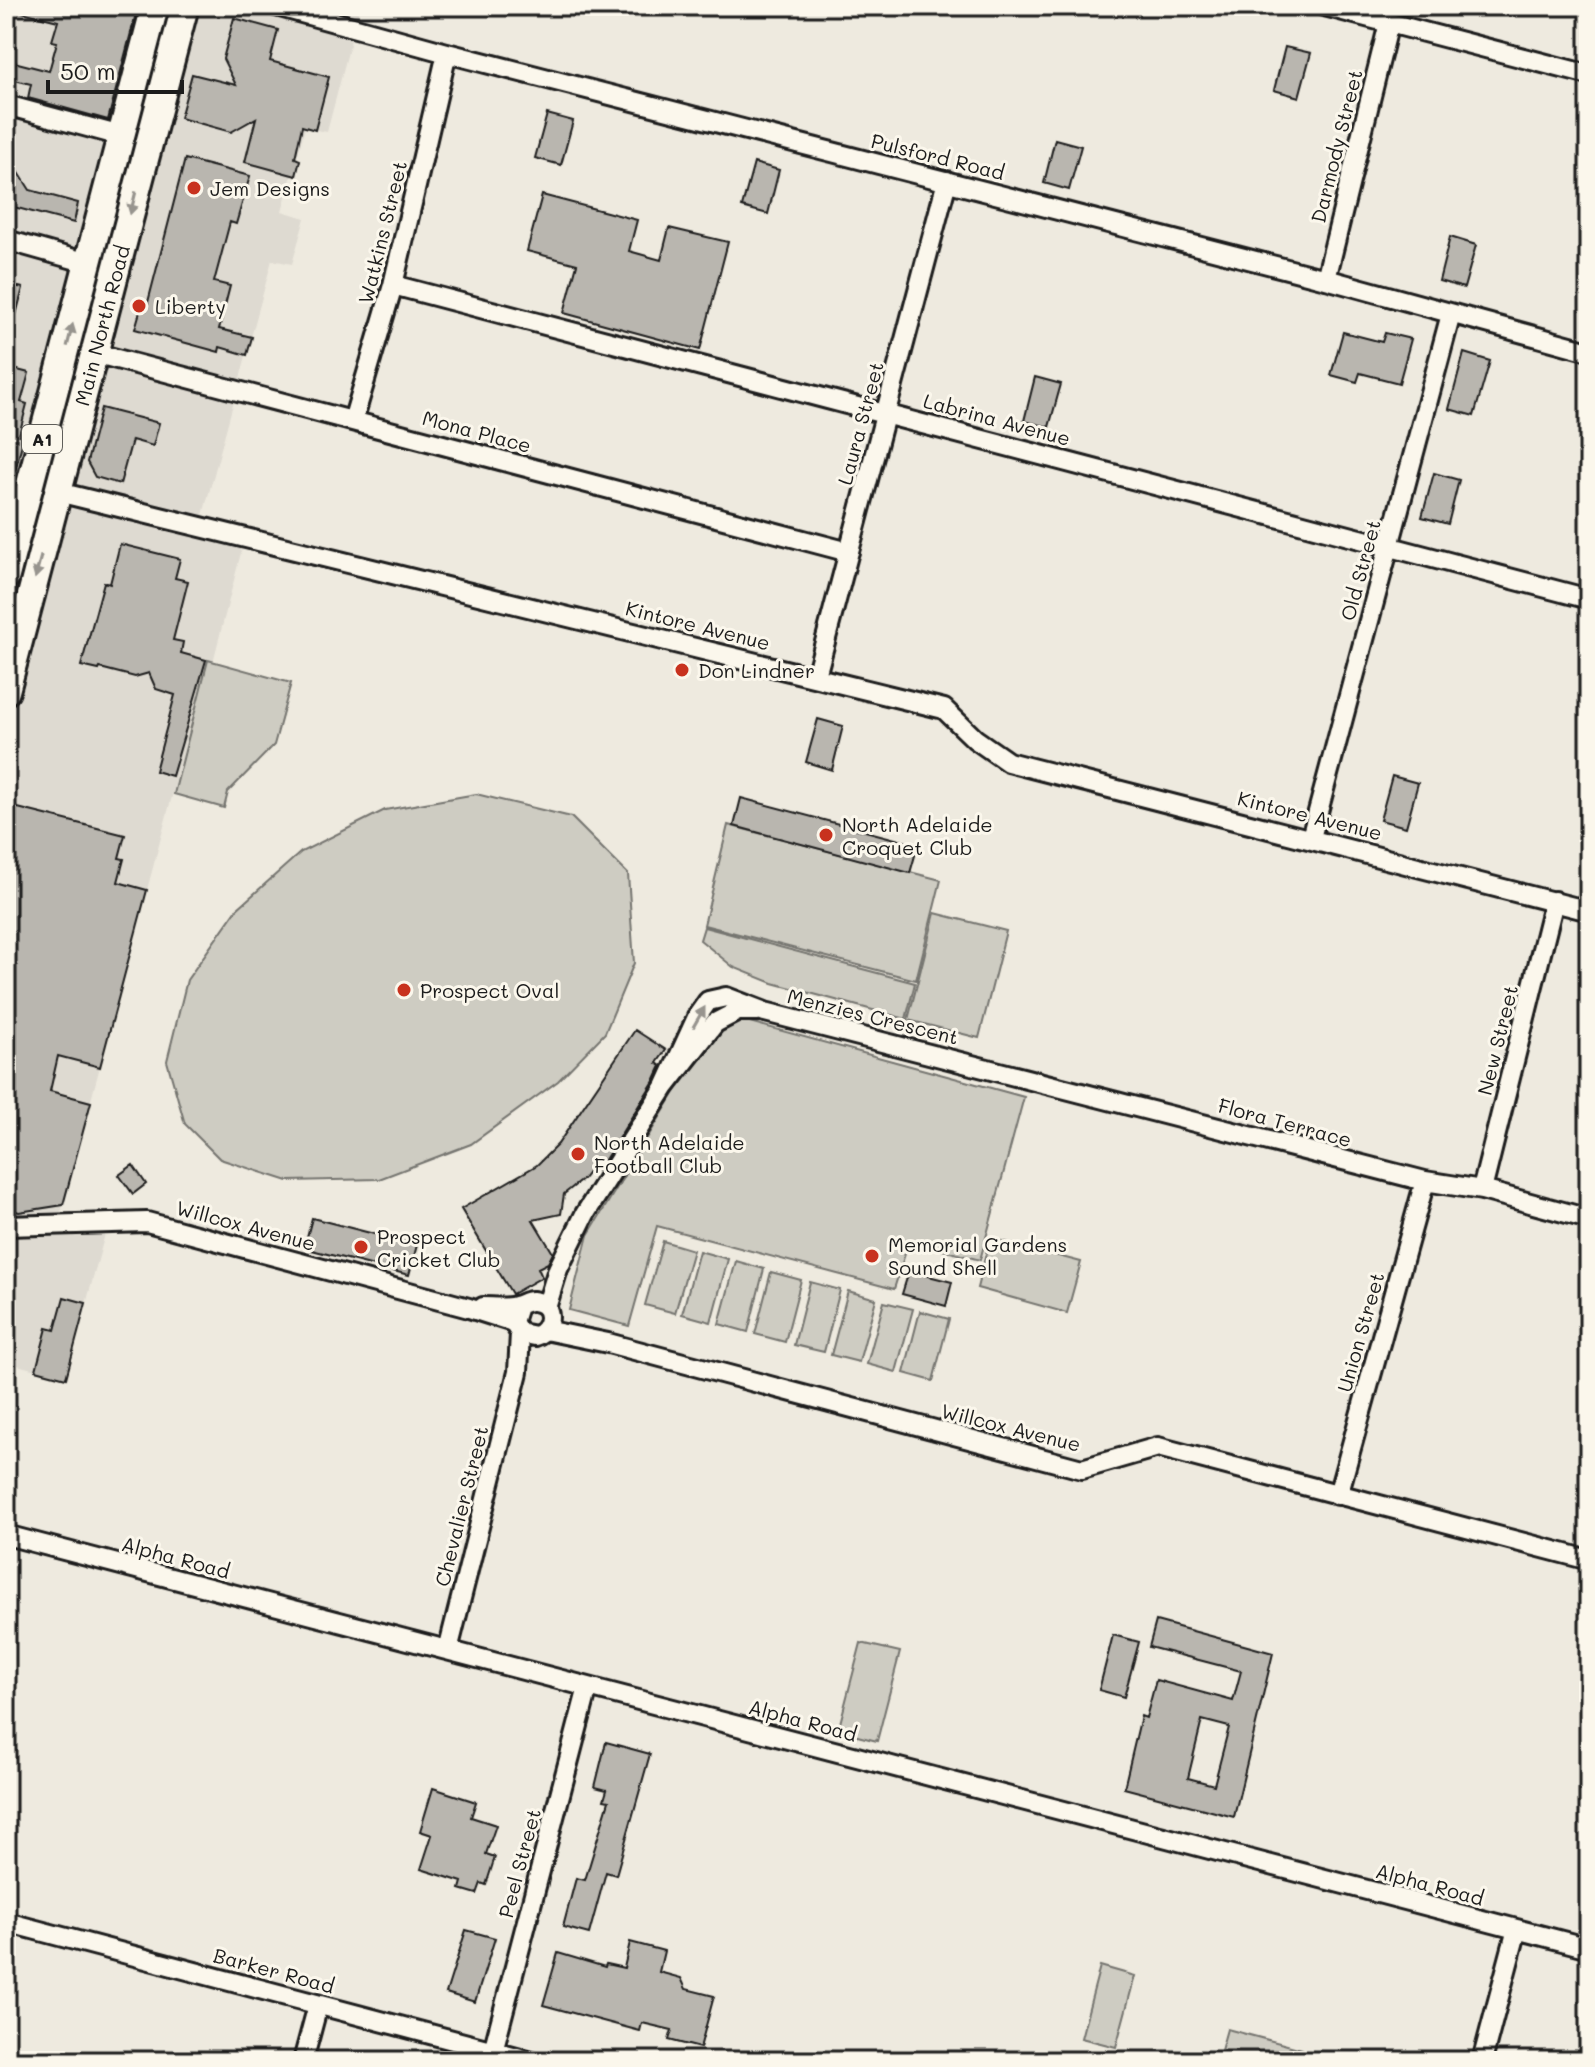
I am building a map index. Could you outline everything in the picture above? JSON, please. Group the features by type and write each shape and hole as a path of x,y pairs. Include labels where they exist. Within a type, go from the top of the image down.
{"highway":[{"name":"Main North Road","path":"6,576 15,507 88,263 155,6"},
{"name":"Main North Road","path":"6,691 185,6"},
{"path":"121,136 149,143"},
{"path":"88,263 116,270"}],"street":[{"name":"Pulsford Road","path":"276,6 447,53 1326,279 1589,351"},
{"path":"1324,6 1589,75"},
{"name":"Darmody Street","path":"1326,279 1389,23"},
{"name":"Watkins Street","path":"353,421 393,285 447,53"},
{"path":"6,105 121,136"},
{"name":"Laura Street","path":"816,676 947,181"},
{"path":"6,240 88,263"},
{"name":"Labrina Avenue","path":"393,285 1589,599"},
{"name":"Old Street","path":"1311,838 1451,314"},
{"name":"Mona Place","path":"94,353 849,552"},
{"name":"Kintore Avenue","path":"58,492 944,709 975,739 1008,762 1589,911"},
{"name":"New Street","path":"1482,1190 1554,901"},
{"name":"Menzies Crescent","path":"532,1319 585,1214 665,1087 715,1023 738,1011 765,1012 971,1063"},
{"name":"Flora Terrace","path":"971,1063 1425,1181 1482,1190 1589,1219"},
{"name":"Union Street","path":"1338,1495 1425,1181"},
{"name":"Willcox Avenue","path":"6,1226 147,1222 469,1308 532,1319 608,1343 1082,1469 1158,1447 1589,1560"},
{"name":"Chevalier Street","path":"448,1650 532,1319"},
{"name":"Alpha Road","path":"6,1535 1589,1948"},
{"name":"Peel Street","path":"493,2051 588,1687"},
{"name":"Barker Road","path":"6,1922 532,2061"},
{"path":"1482,2061 1517,1929"},
{"path":"303,2061 318,2005"}],"shaded area":[{"path":"6,6 360,6 327,132 305,128 282,211 305,218 292,264 272,260 200,526 245,537 213,662 208,661 58,1224 108,1223 66,1378 6,1362"},
{"path":"208,660 291,683 274,745 228,792 224,808 174,794"},
{"name":"Prospect Oval","path":"476,794 571,817 628,874 634,963 605,1033 558,1081 471,1144 379,1179 288,1181 220,1159 185,1124 167,1061 187,980 237,909 301,852 385,810"},
{"path":"728,825 941,880 916,980 704,925"},
{"path":"935,913 1006,931 979,1038 908,1020"},
{"path":"704,927 915,983 906,1019 773,983 733,967 700,940"},
{"path":"746,1021 1024,1097 980,1260 909,1241 894,1289 657,1226 629,1326 569,1310 588,1235 710,1035 726,1024"},
{"path":"990,1238 1081,1262 1067,1313 977,1288"},
{"path":"663,1241 693,1250 675,1313 645,1305"},
{"path":"699,1251 728,1259 711,1322 682,1314"},
{"path":"736,1261 764,1269 748,1332 719,1324"},
{"path":"771,1272 801,1280 785,1342 755,1334"},
{"path":"810,1282 840,1290 824,1352 794,1345"},
{"path":"848,1291 876,1299 859,1362 831,1355"},
{"path":"884,1302 913,1309 896,1372 867,1364"},
{"path":"920,1311 949,1319 933,1381 904,1373"},
{"path":"861,1643 900,1652 877,1741 838,1731"},
{"path":"1100,1966 1135,1976 1116,2047 1081,2038"},
{"path":"1227,2029 1302,2049 1299,2061 1218,2061"}],"building":[{"path":"19,6 138,6 108,120 28,98 31,84 6,78 6,60 49,71 57,42 52,41 58,21 18,11"},
{"path":"234,18 278,30 270,61 329,77 315,130 302,126 295,158 300,160 296,176 245,162 256,118 231,132 180,118 192,74 236,85 223,59"},
{"path":"1285,47 1311,53 1299,97 1274,90"},
{"path":"547,114 573,121 561,165 535,158"},
{"path":"1055,139 1081,146 1069,190 1044,183"},
{"path":"185,159 250,176 236,224 230,222 214,282 230,286 219,329 252,337 247,355 220,347 219,352 135,329 141,308 146,310"},
{"path":"754,163 779,170 768,214 742,207"},
{"path":"6,168 18,171 30,190 78,203 74,223 6,205"},
{"path":"542,195 637,220 629,251 661,260 669,228 728,242 700,350 564,313 577,264 527,251"},
{"path":"1450,237 1476,245 1464,288 1439,281"},
{"path":"6,284 23,288 11,334 6,333"},
{"path":"1343,332 1382,342 1385,333 1411,339 1399,383 1360,373 1357,382 1331,375"},
{"path":"1464,353 1490,361 1474,416 1449,409"},
{"path":"6,367 29,373 21,402 27,404 19,435 24,436 11,486 6,485"},
{"path":"1035,377 1061,384 1049,427 1024,421"},
{"path":"101,408 159,423 153,446 132,440 120,484 95,477 87,462"},
{"path":"1434,473 1459,480 1448,524 1422,517"},
{"path":"120,544 180,559 175,578 188,581 173,640 183,642 181,653 206,660 172,776 155,771 175,695 156,689 149,673 135,677 81,666 104,582 110,584"},
{"path":"818,719 843,726 832,770 806,762"},
{"path":"1392,776 1418,783 1406,827 1380,820"},
{"name":"North Adelaide Croquet Club","path":"741,798 918,845 910,873 734,826"},
{"path":"6,805 125,835 119,858 124,859 118,882 147,890 100,1067 58,1056 50,1091 91,1102 63,1205 19,1212 6,1208"},
{"name":"North Adelaide Football Club","path":"635,1030 666,1050 657,1063 661,1066 598,1171 592,1167 564,1194 561,1214 533,1220 553,1253 548,1263 538,1268 542,1277 512,1294 461,1209 537,1165 558,1144"},
{"path":"133,1165 146,1184 133,1194 119,1175"},
{"name":"Prospect Cricket Club","path":"312,1218 417,1245 409,1275 304,1248"},
{"path":"909,1271 952,1282 946,1306 902,1294"},
{"path":"64,1297 86,1303 66,1378 36,1370 47,1328 55,1330"},
{"path":"1156,1621 1273,1653 1234,1817 1124,1788 1141,1716 1146,1718 1156,1680 1233,1701 1241,1671 1149,1647","holes":["1202,1720 1229,1727 1214,1785 1188,1778"]},
{"path":"1113,1635 1139,1642 1124,1697 1099,1690"},
{"path":"606,1742 650,1754 616,1875 606,1872 589,1934 563,1927 576,1878 585,1880 609,1801 604,1800 607,1790 595,1787"},
{"path":"433,1788 476,1802 471,1817 496,1825 486,1854 495,1857 486,1885 481,1883 477,1894 460,1889 462,1882 421,1869 432,1835 420,1831"},
{"path":"466,1930 495,1938 475,2002 446,1993"},
{"path":"630,1942 664,1951 659,1972 681,1978 686,1989 714,1996 700,2048 669,2040 672,2030 642,2023 640,2031 543,2005 558,1953 605,1967 606,1964 624,1968"}],"place":[{"name":"Jem Designs","path":"194,188"},
{"name":"Liberty","path":"139,306"},
{"name":"Don Lindner","path":"682,670"},
{"name":"North Adelaide Croquet Club","path":"826,835"},
{"name":"Prospect Oval","path":"404,990"},
{"name":"North Adelaide Football Club","path":"578,1154"},
{"name":"Prospect Cricket Club","path":"361,1247"},
{"name":"Memorial Gardens Sound Shell","path":"872,1256"}]}
